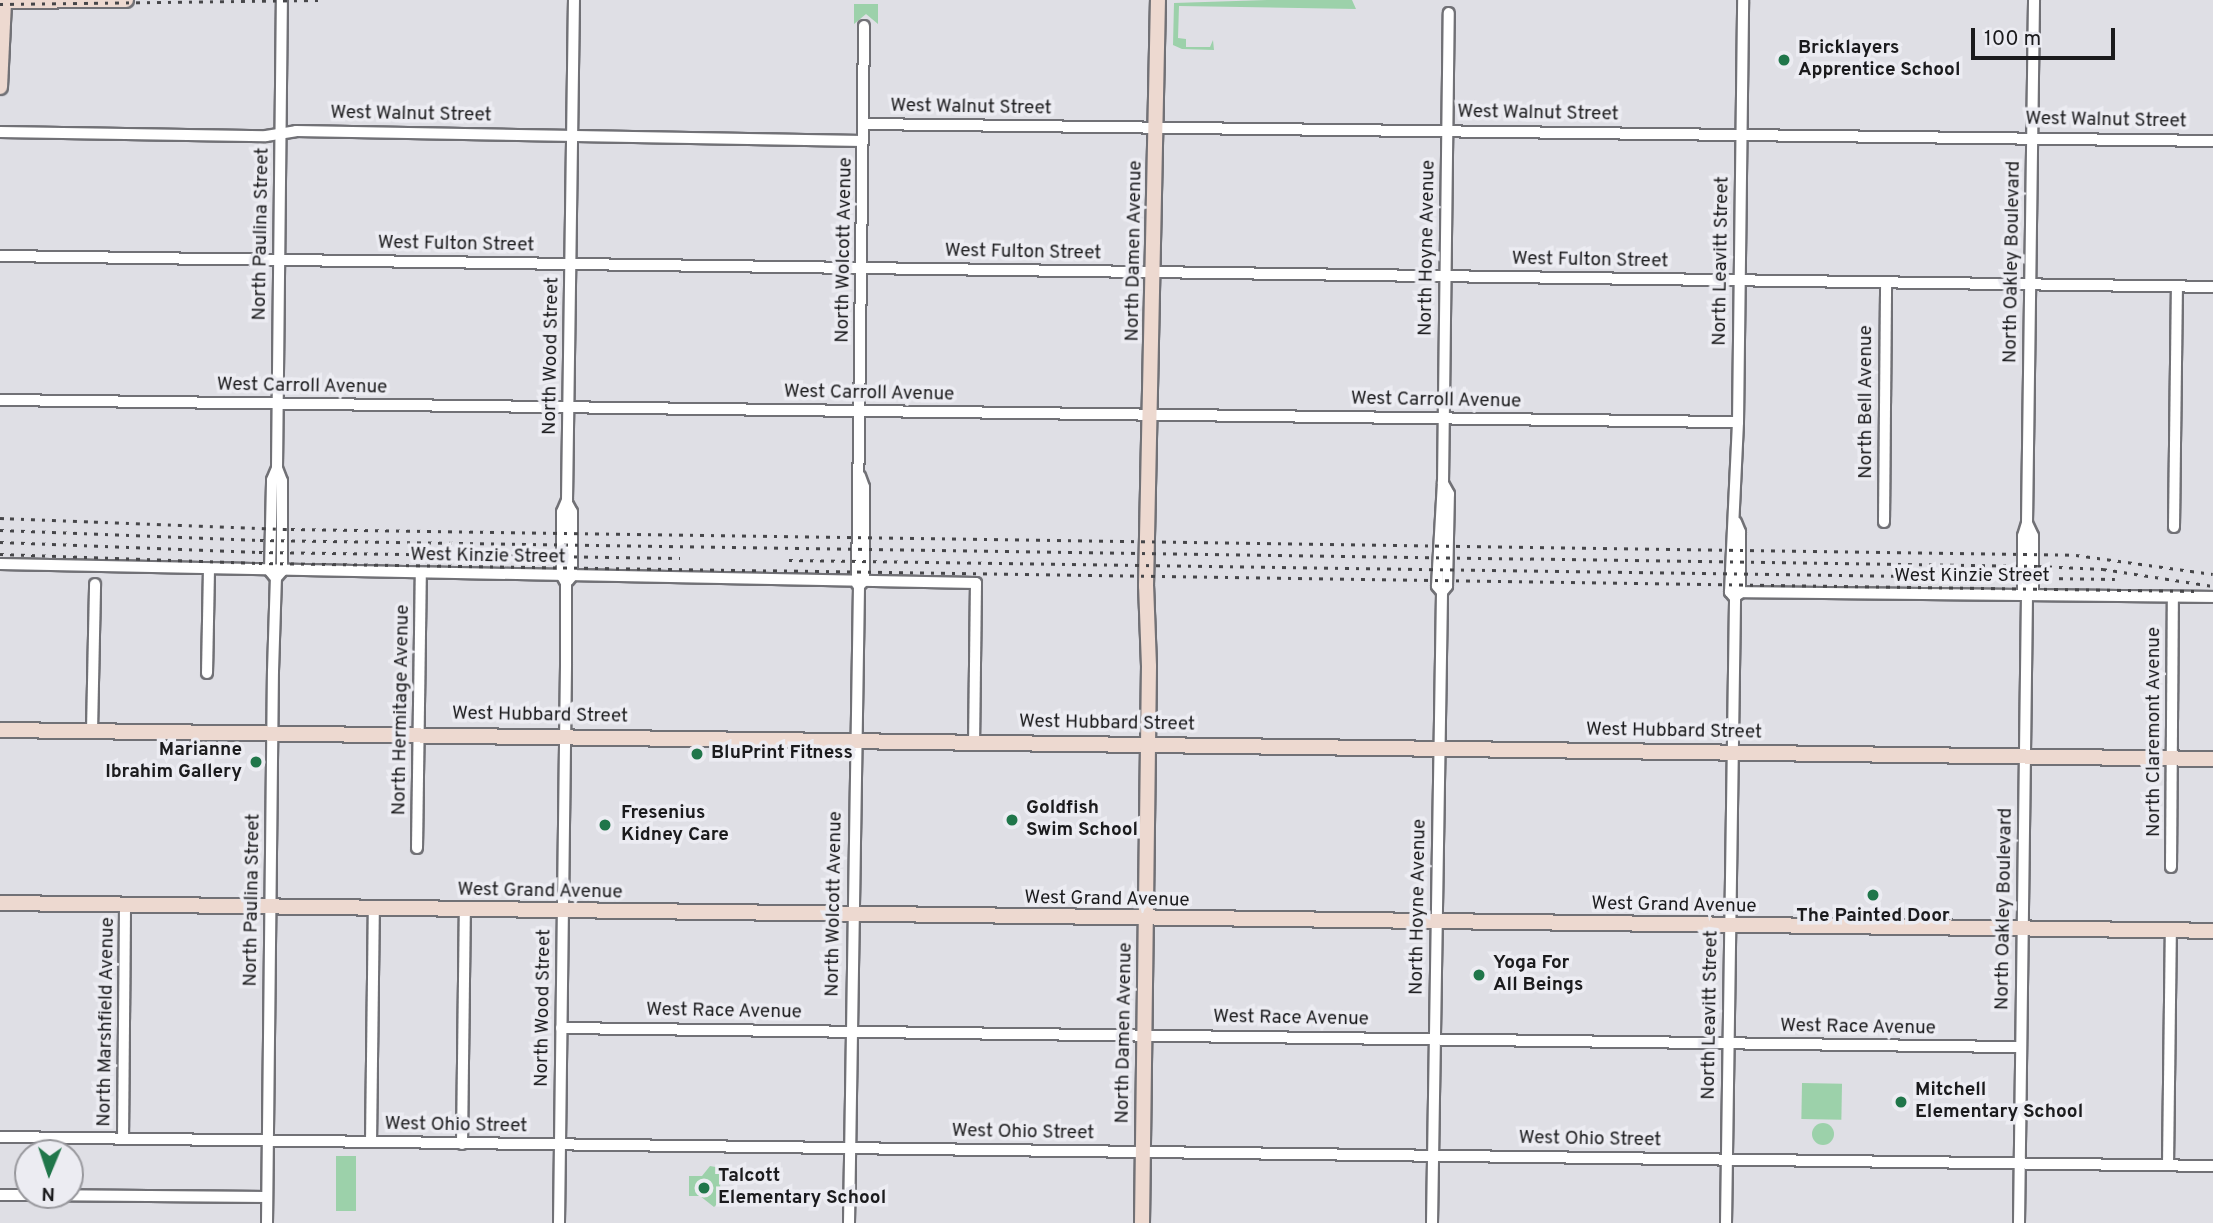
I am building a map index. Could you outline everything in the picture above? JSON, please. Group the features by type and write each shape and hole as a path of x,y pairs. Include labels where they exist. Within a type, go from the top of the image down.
{"main road":[{"path":"0,87 2,2 126,0"},
{"name":"North Damen Avenue","path":"1142,1223 1150,592 1147,514 1151,502 1158,0"},
{"name":"West Hubbard Street","path":"0,730 974,741 2213,760"},
{"name":"West Grand Avenue","path":"0,903 852,916 2213,931"}],"street":[{"name":"North Paulina Street","path":"267,1223 276,573 282,481 277,468 277,404 282,0"},
{"name":"North Wood Street","path":"559,1223 567,578 572,512 567,503 574,0"},
{"name":"North Leavitt Street","path":"1726,1223 1735,594 1731,532 1736,522 1743,0"},
{"name":"North Oakley Boulevard","path":"2020,1223 2027,595 2023,590 2027,523 2034,0"},
{"name":"North Hoyne Avenue","path":"1432,1223 1442,592 1447,586 1449,495 1443,483 1443,419 1449,13"},
{"name":"North Wolcott Avenue","path":"849,1223 859,583 855,487 860,475 864,26"},
{"name":"West Walnut Street","path":"863,124 2213,141"},
{"name":"West Walnut Street","path":"0,132 572,135 863,141"},
{"name":"West Fulton Street","path":"0,256 2213,287"},
{"name":"North Bell Avenue","path":"1884,522 1886,282"},
{"path":"2174,527 2177,286"},
{"name":"West Carroll Avenue","path":"0,400 1738,422"},
{"name":"West Kinzie Street","path":"0,564 276,573 976,583 974,741"},
{"path":"207,673 209,570"},
{"name":"North Hermitage Avenue","path":"417,848 421,573"},
{"path":"92,731 95,584"},
{"name":"West Kinzie Street","path":"1735,594 2213,597"},
{"name":"North Claremont Avenue","path":"2171,867 2173,597"},
{"name":"North Marshfield Avenue","path":"123,1139 125,905"},
{"path":"371,1142 374,909"},
{"path":"462,1144 464,910"},
{"path":"2168,1165 2171,931"},
{"name":"West Race Avenue","path":"561,1028 2021,1047"},
{"name":"West Ohio Street","path":"0,1137 2213,1166"},
{"path":"84,1195 267,1197"}],"green space":[{"path":"1352,0 1356,9 1179,6 1178,38 1186,39 1186,47 1210,47 1213,40 1214,50 1182,49 1173,45 1174,3"},
{"path":"854,4 878,4 878,24 866,14 854,24"},
{"path":"1802,1083 1842,1084 1841,1120 1801,1119"},
{"path":"1819,1123 1827,1123 1834,1130 1834,1138 1827,1145 1819,1145 1812,1138 1812,1130"},
{"path":"336,1156 356,1156 356,1211 336,1211"},
{"path":"710,1166 721,1168 724,1175 720,1186 725,1196 714,1207 700,1196 689,1196 689,1176 702,1176"}],"railway":[{"path":"0,4 320,0"},
{"path":"0,518 291,529 2076,555 2213,574"},
{"path":"0,530 260,540 2038,566 2103,569 2213,586"},
{"path":"0,542 259,552 680,558"},
{"path":"0,554 259,563 2196,591"},
{"path":"789,560 2115,579"}],"place":[{"name":"Bricklayers Apprentice School","path":"1784,60"},
{"name":"BluPrint Fitness","path":"697,754"},
{"name":"Marianne Ibrahim Gallery","path":"256,762"},
{"name":"Goldfish Swim School","path":"1012,820"},
{"name":"Fresenius Kidney Care","path":"605,825"},
{"name":"The Painted Door","path":"1873,895"},
{"name":"Yoga For All Beings","path":"1479,975"},
{"name":"Mitchell Elementary School","path":"1901,1102"},
{"name":"Talcott Elementary School","path":"704,1188"}]}
